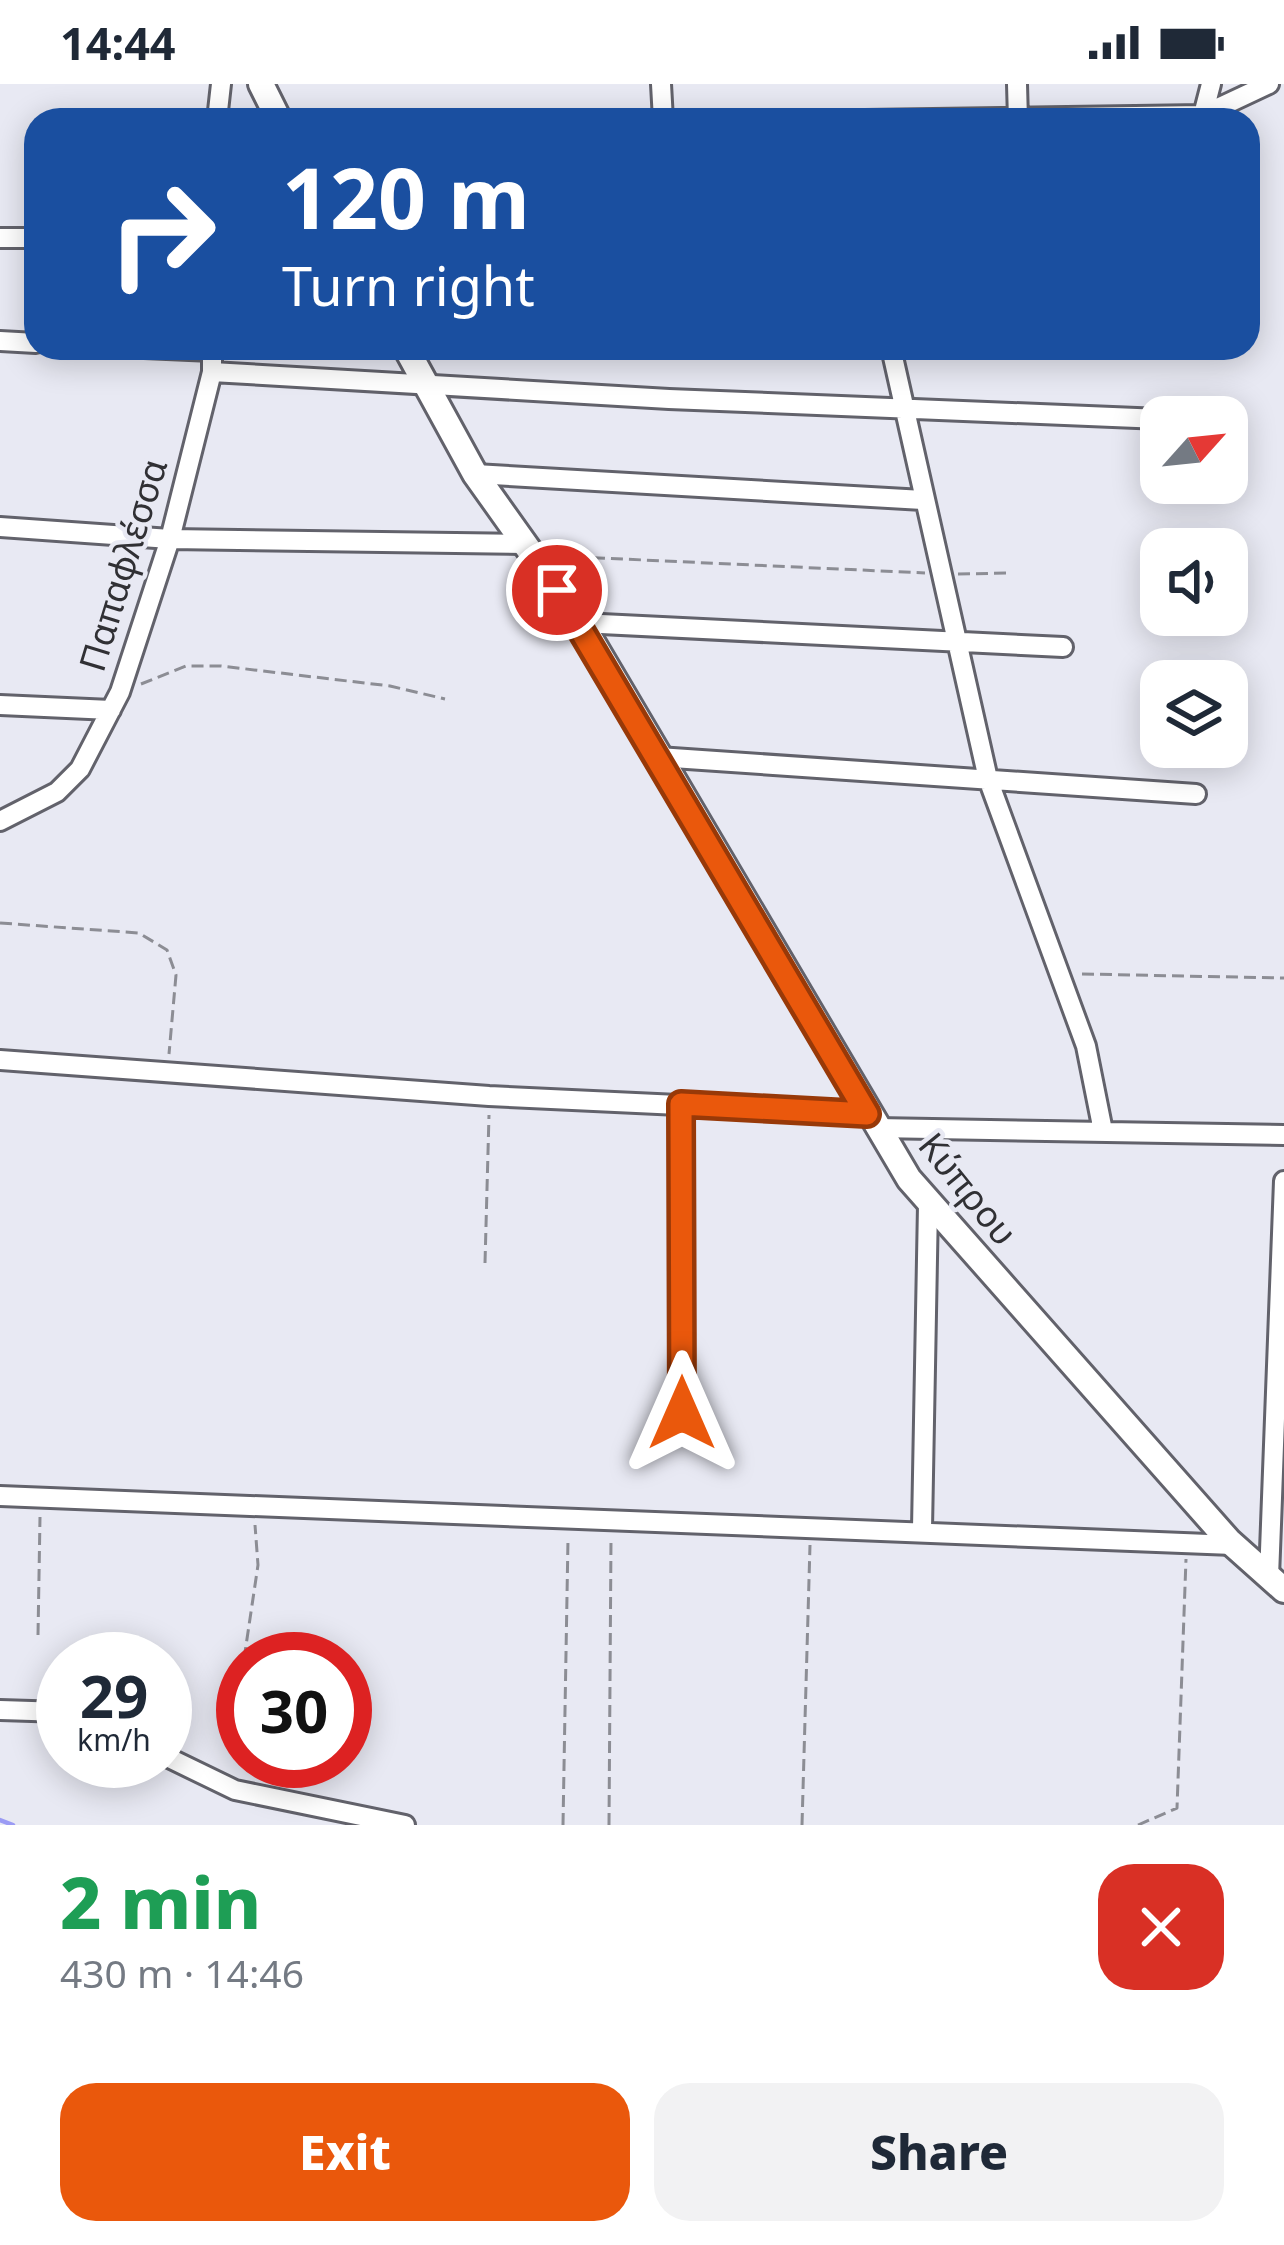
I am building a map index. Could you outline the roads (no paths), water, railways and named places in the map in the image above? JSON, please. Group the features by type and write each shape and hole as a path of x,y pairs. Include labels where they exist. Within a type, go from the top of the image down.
{"street":[{"path":"1220,108 1269,84"},
{"name":"Παπαφλέσσα","path":"0,821 57,792 80,769 115,701 170,539 212,360"},
{"name":"Κύπρου","path":"413,360 475,474 580,623 872,1121 928,1205 1233,1545 1277,1584"},
{"path":"894,360 988,779 1086,1046 1103,1131"},
{"path":"212,372 1140,417"},
{"path":"475,474 922,500"},
{"path":"0,527 170,539 529,551"},
{"path":"580,623 1063,647"},
{"path":"0,705 115,701"},
{"path":"658,757 1196,794"},
{"path":"0,1060 489,1096 681,1104 872,1121 1284,1136"},
{"path":"681,1104 682,1413"},
{"path":"1277,1584 1284,1181"},
{"path":"922,1529 928,1205"},
{"path":"0,1496 568,1520 922,1529 1233,1545"},
{"path":"0,1710 36,1711"},
{"path":"192,1769 235,1790 405,1825"}],"waterway":[{"path":"0,1820 13,1825"}]}
